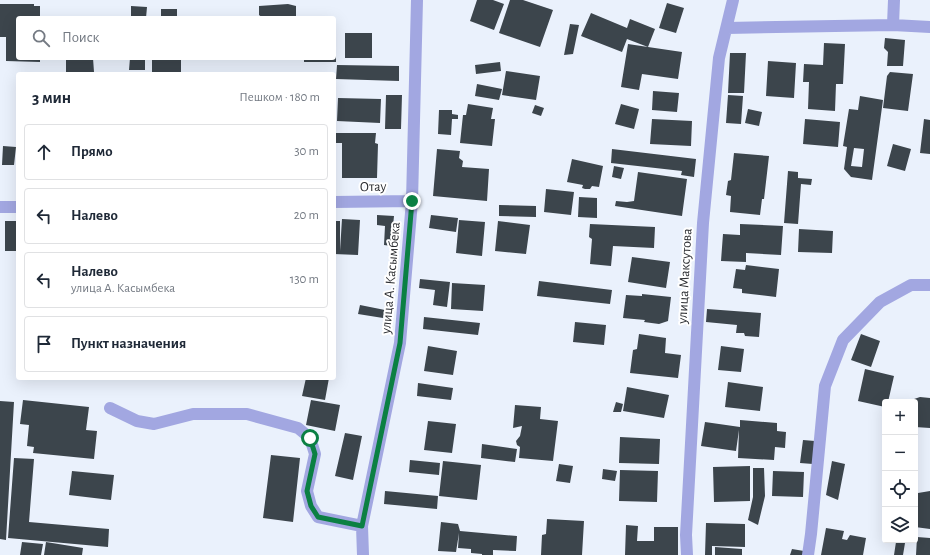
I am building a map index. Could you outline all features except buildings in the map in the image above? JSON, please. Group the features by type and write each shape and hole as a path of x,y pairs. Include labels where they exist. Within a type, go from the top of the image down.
{"street":[{"name":"улица А. Касымбека","path":"363,555 362,526 400,343 412,201 417,0"},
{"name":"улица Максутова","path":"687,555 686,535 703,223 719,58 733,0"},
{"path":"893,25 894,0"},
{"path":"727,28 893,25 930,27"},
{"name":"Отау","path":"336,202 412,201"},
{"path":"0,207 16,207"},
{"path":"808,555 825,386 843,340 880,302 911,285 930,285"},
{"path":"110,408 137,421 154,424 193,414 247,414 298,428 310,438 315,454 307,491 311,506 318,517 362,526"}],"route":[{"path":"310,438 315,454 307,491 311,506 318,517 362,526 400,343 412,201"}]}
